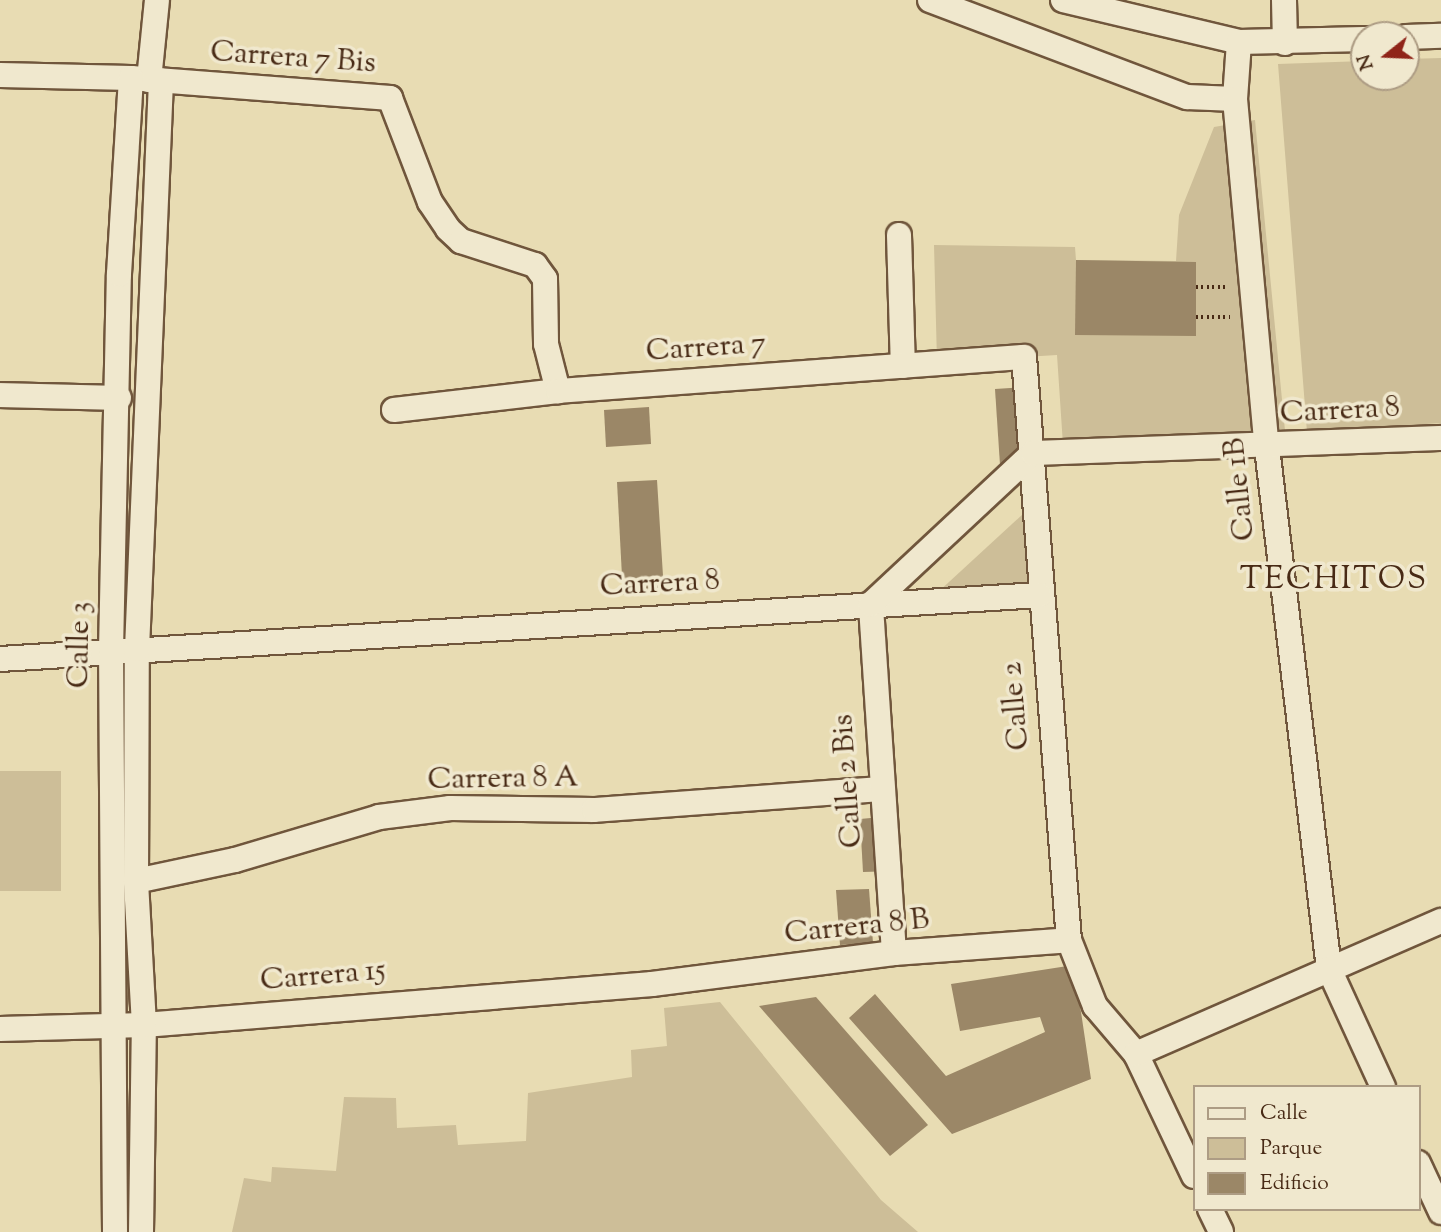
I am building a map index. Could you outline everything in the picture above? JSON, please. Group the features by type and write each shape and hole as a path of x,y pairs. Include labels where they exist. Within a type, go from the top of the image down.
{"street":[{"name":"Calle 3","path":"115,1232 111,651 119,398 119,274 157,0"},
{"path":"930,0 1187,97 1235,99"},
{"path":"1063,0 1140,9 1239,42 1350,40"},
{"path":"1284,0 1285,43"},
{"path":"1420,37 1441,36"},
{"name":"Calle 1B","path":"1239,42 1235,99 1267,447 1329,969 1382,1085"},
{"path":"0,75 147,80"},
{"name":"Calle 3","path":"141,1232 144,1025 136,881 137,649 147,80"},
{"name":"Carrera 7 Bis","path":"147,80 390,98 430,202 448,229 461,241 535,265 545,279 546,344 558,391"},
{"path":"900,235 903,366"},
{"name":"Carrera 7","path":"394,410 558,391 1024,357"},
{"name":"Calle 2","path":"1024,357 1033,453 1039,595 1069,940 1095,1006 1136,1054 1192,1172"},
{"path":"0,395 119,398"},
{"name":"Carrera 8","path":"1033,453 1267,447 1441,438"},
{"path":"871,604 1033,453"},
{"name":"Carrera 8","path":"0,659 285,639 1039,595"},
{"name":"Calle 2 Bis","path":"871,604 879,789 894,953"},
{"name":"Carrera 8 A","path":"136,881 235,860 379,817 450,808 594,810 879,789"},
{"path":"1136,1054 1441,921"},
{"name":"Carrera 8 B","path":"652,984 894,953 1069,940"},
{"name":"Carrera 15","path":"0,1029 144,1025 652,984"},
{"path":"1420,1167 1441,1212"},
{"path":"1211,1211 1221,1232"}],"path":[{"path":"1196,317 1255,317"}],"green space":[{"path":"1441,58 1441,423 1307,432 1278,64 1350,61 1350,91 1420,91 1420,59"},
{"path":"1255,120 1286,441 1064,460 1057,355 937,362 934,245 1075,247 1076,260 1176,261 1179,215 1214,127"},
{"path":"1048,491 1054,586 924,605"},
{"path":"0,771 61,771 61,891 0,891"},
{"path":"720,1002 881,1200 918,1232 232,1232 244,1178 271,1182 272,1167 336,1171 344,1097 396,1098 397,1128 456,1125 458,1145 526,1141 528,1093 632,1077 631,1050 667,1046 664,1008"}],"building":[{"path":"1076,260 1196,262 1196,336 1075,335"},
{"path":"1038,386 1043,462 1000,465 995,389"},
{"path":"649,407 651,444 606,447 604,410"},
{"path":"657,480 664,592 623,595 617,482"},
{"path":"892,816 896,871 863,872 860,819"},
{"path":"869,889 873,943 840,945 836,890"},
{"path":"1074,965 1091,1079 952,1134 849,1018 875,994 946,1076 1045,1032 1040,1017 960,1031 951,984"},
{"path":"816,997 928,1125 890,1156 759,1006"}],"district":[{"name":"TECHITOS","path":"1334,580"}]}
